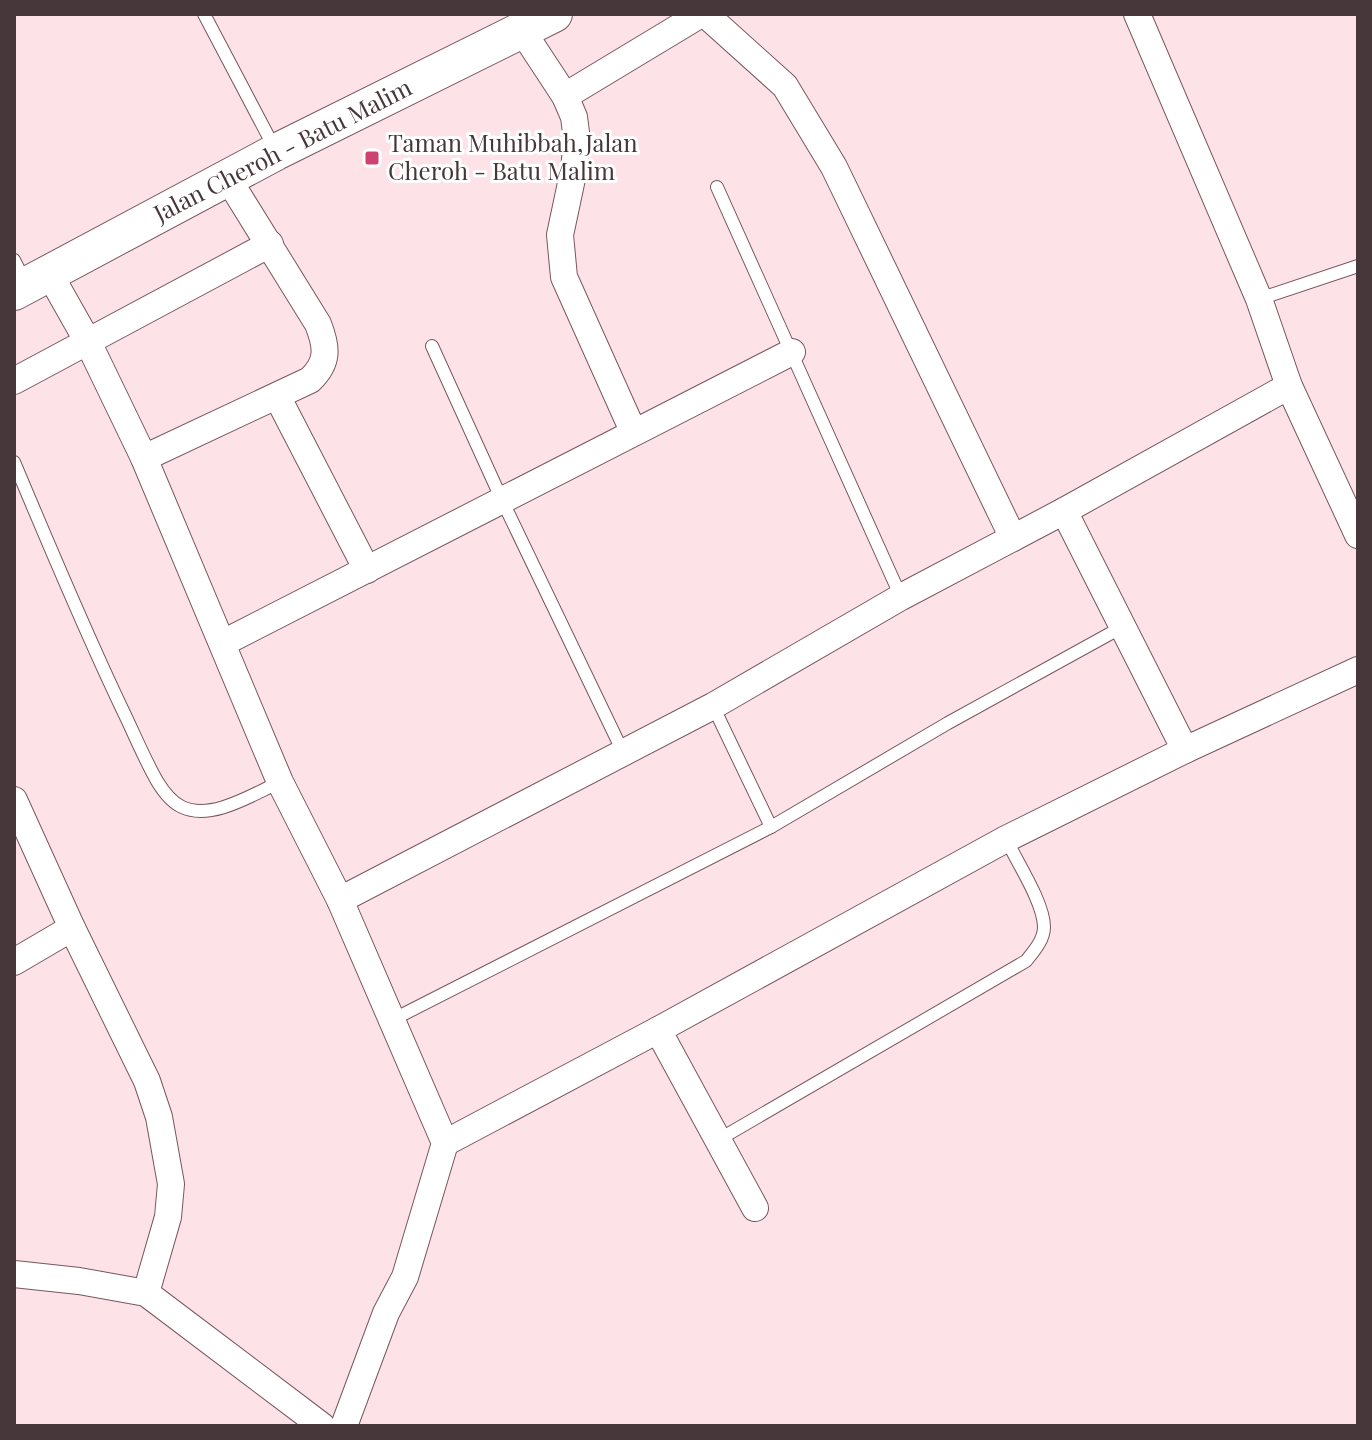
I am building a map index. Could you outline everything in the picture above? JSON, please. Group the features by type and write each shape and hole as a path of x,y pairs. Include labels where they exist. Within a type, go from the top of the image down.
{"main road":[{"name":"Jalan Cheroh - Batu Malim","path":"26,278 554,14"}],"street":[{"path":"565,96 703,14 785,86 834,167 1013,538"},
{"path":"1137,14 1259,299 1289,386 1358,535"},
{"path":"523,32 565,96 574,117 577,140 574,169 560,235 564,277 633,431"},
{"path":"144,458 310,380 325,362 326,349 318,324 227,177"},
{"path":"14,381 270,244"},
{"path":"26,278 88,342 144,458 280,782 340,900 445,1143 405,1277 386,1313 344,1426"},
{"path":"223,643 792,352"},
{"path":"340,900 713,706 901,597 1289,386"},
{"path":"277,396 367,570"},
{"path":"1064,511 1185,750"},
{"path":"445,1143 1006,839 1185,750 1358,670"},
{"path":"14,800 147,1081 159,1117 171,1184 168,1217 146,1293"},
{"path":"14,962 72,928"},
{"path":"658,1030 755,1208"},
{"path":"14,1274 146,1293 322,1426"}],"lane":[{"path":"204,14 276,152"},
{"path":"717,187 901,597"},
{"path":"1259,299 1358,266"},
{"path":"432,346 623,752"},
{"path":"14,462 108,679 157,782 171,800 183,808 213,809 231,805 280,782"},
{"path":"392,1020 771,827 948,723 1124,626"},
{"path":"713,706 771,827"},
{"path":"718,1140 1026,961 1042,938 1044,927 1041,911 1006,839"}],"place":[{"name":"Taman Muhibbah,Jalan Cheroh - Batu Malim","path":"372,158"}]}
